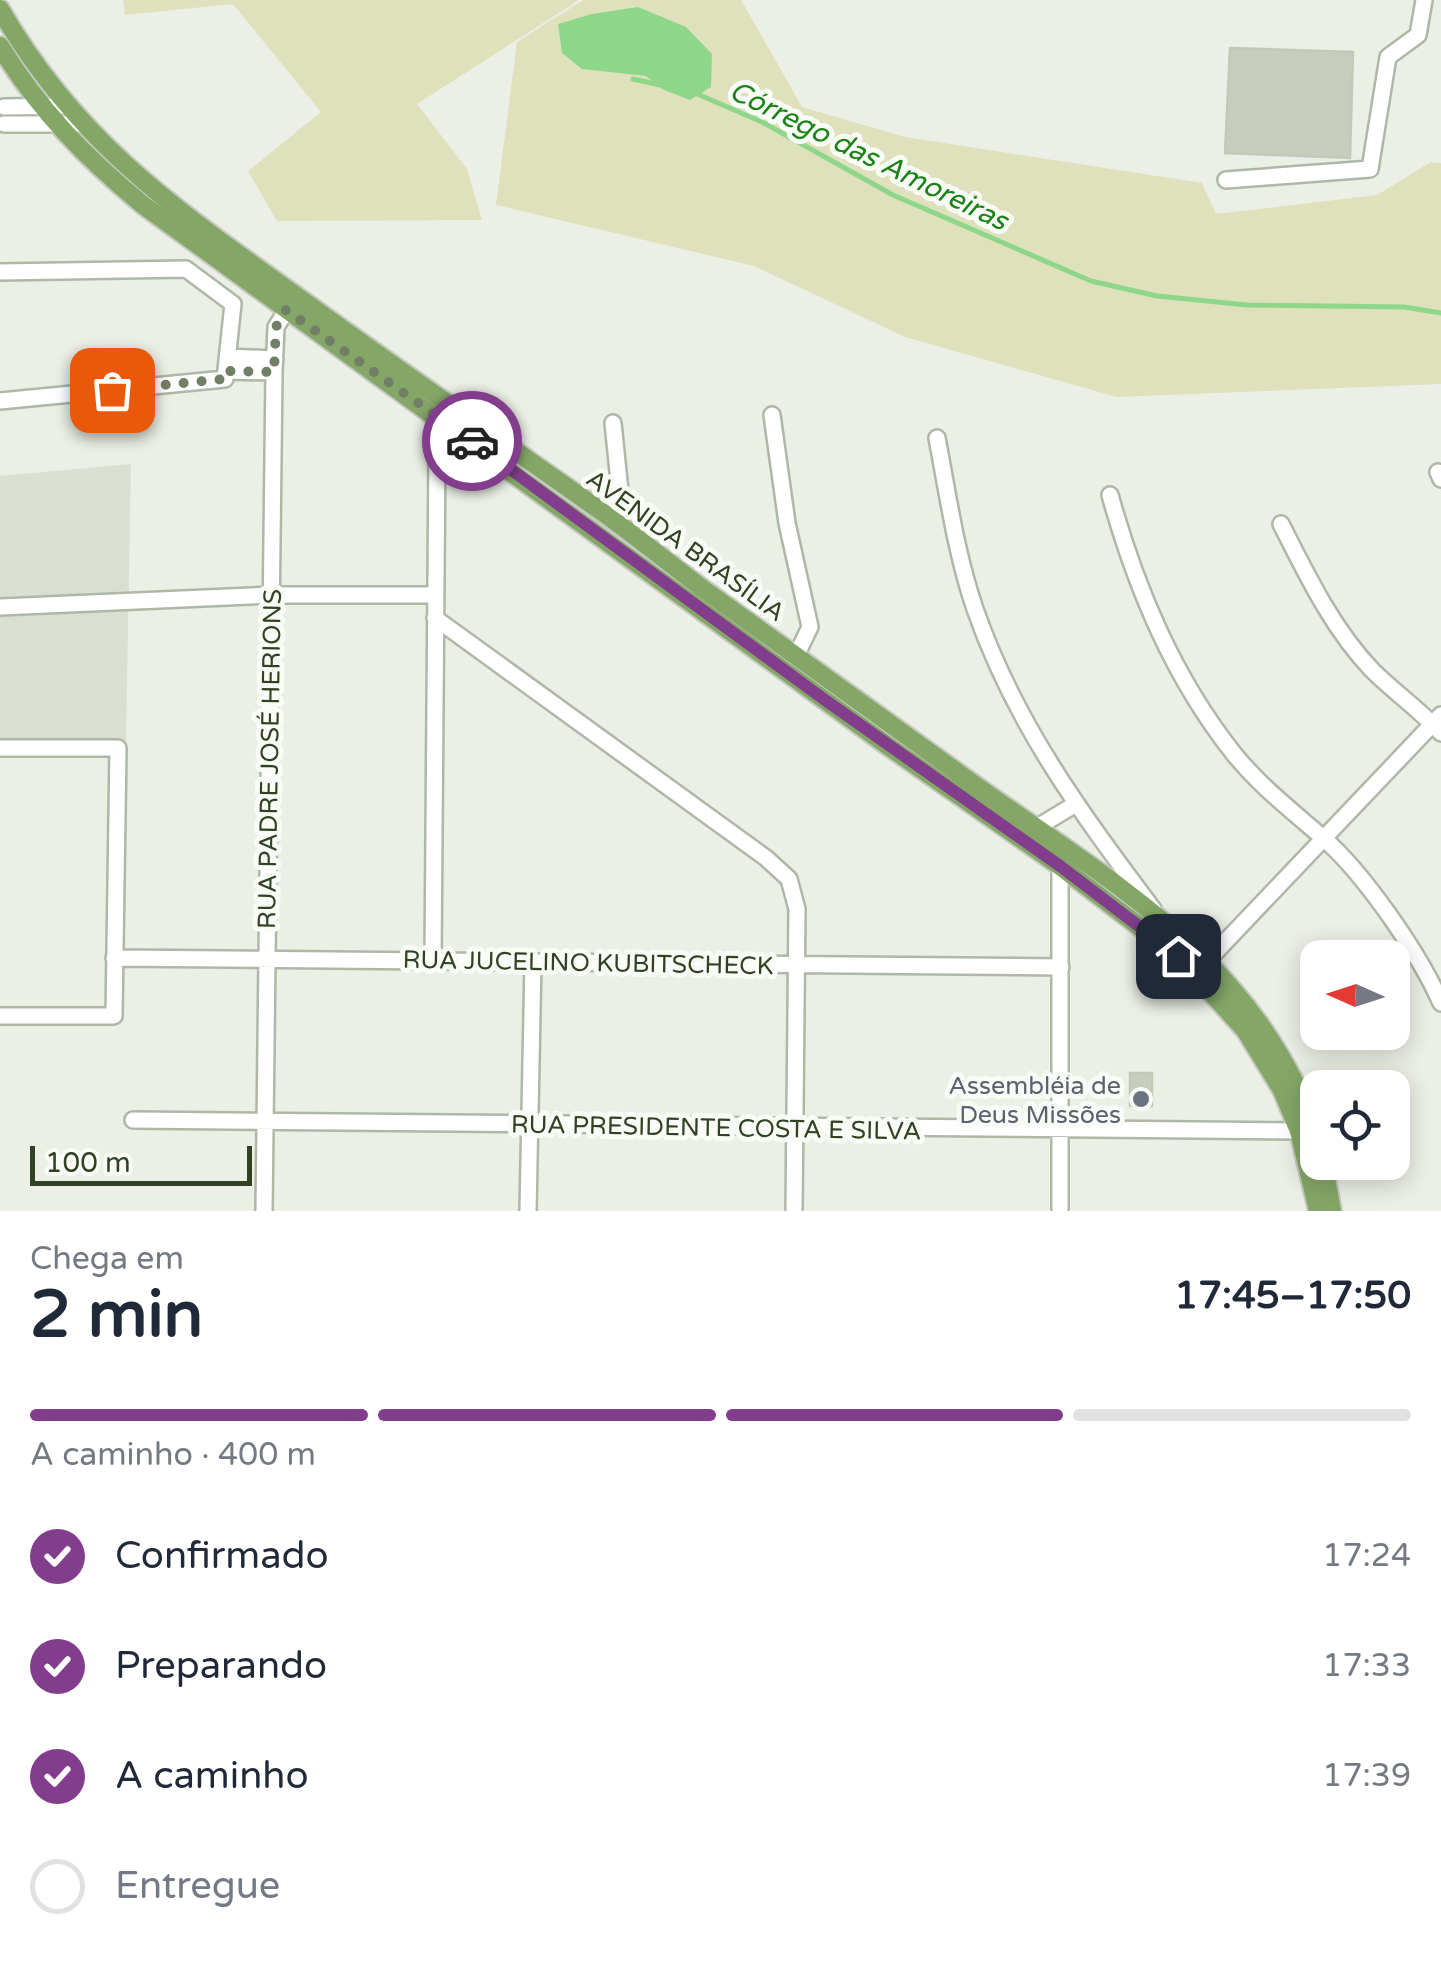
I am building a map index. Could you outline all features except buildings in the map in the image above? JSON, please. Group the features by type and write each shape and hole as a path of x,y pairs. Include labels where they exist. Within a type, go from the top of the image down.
{"main road":[{"name":"AVENIDA BRASÍLIA","path":"0,9 41,76 82,124 148,187 291,303"},
{"name":"AVENIDA BRASÍLIA","path":"0,46 54,124 143,205 291,303 454,419 825,700 1148,930 1223,1002 1263,1057 1299,1131 1318,1211"},
{"name":"AVENIDA BRASÍLIA","path":"454,419 609,517 1161,918 1208,960 1263,1026 1300,1092"},
{"path":"1327,1180 1332,1211"}],"street":[{"path":"1226,180 1370,169 1388,57 1418,35 1424,0"},
{"path":"0,142 4,124 2,103 66,106"},
{"path":"4,124 82,124"},
{"path":"0,272 186,269 233,304 226,369"},
{"name":"RUA PADRE JOSÉ HERIONS","path":"264,1211 276,327 291,303"},
{"path":"0,400 275,365"},
{"path":"772,415 786,523 810,628 796,656"},
{"path":"433,960 437,451 454,419"},
{"path":"609,517 620,491 613,422"},
{"path":"937,438 956,542 975,609 1032,736 1074,805 1161,918"},
{"path":"1110,494 1150,614 1196,700 1256,779 1324,838 1389,917 1441,1003"},
{"path":"1208,960 1438,724 1389,687 1353,647 1312,584 1281,524"},
{"path":"0,607 271,595 435,594"},
{"path":"435,618 766,858 789,879 797,909 794,1211"},
{"path":"0,748 118,748 114,1016 0,1016"},
{"path":"1036,828 1074,805"},
{"path":"1060,866 1060,1211"},
{"name":"RUA JUCELINO KUBITSCHECK","path":"114,958 1061,967"},
{"path":"528,1211 534,963"},
{"name":"RUA PRESIDENTE COSTA E SILVA","path":"133,1120 1299,1131"}],"shaded area":[{"path":"123,0 579,0 417,104 467,169 482,220 277,221 248,171 321,112 233,4 125,15"},
{"path":"583,0 741,0 802,107 905,137 1202,183 1216,214 1377,195 1431,162 1441,163 1441,384 1117,397 905,337 754,266 496,205 517,42"},
{"path":"638,7 686,27 712,54 711,87 690,100 662,89 646,76 582,69 562,53 558,24"},
{"path":"131,464 126,741 0,738 0,476"}],"waterway":[{"name":"Córrego das Amoreiras","path":"633,79 660,85"},
{"name":"Córrego das Amoreiras","path":"695,93 762,122 893,195 1091,281 1157,296 1247,305 1404,307 1441,313"}],"way so far":[{"path":"112,390 225,379 226,371 274,372 276,327 286,310 472,441"}],"place":[{"name":"Assembléia de Deus Missões","path":"1141,1099"}],"route":[{"path":"472,441 1148,930 1178,956"}]}
